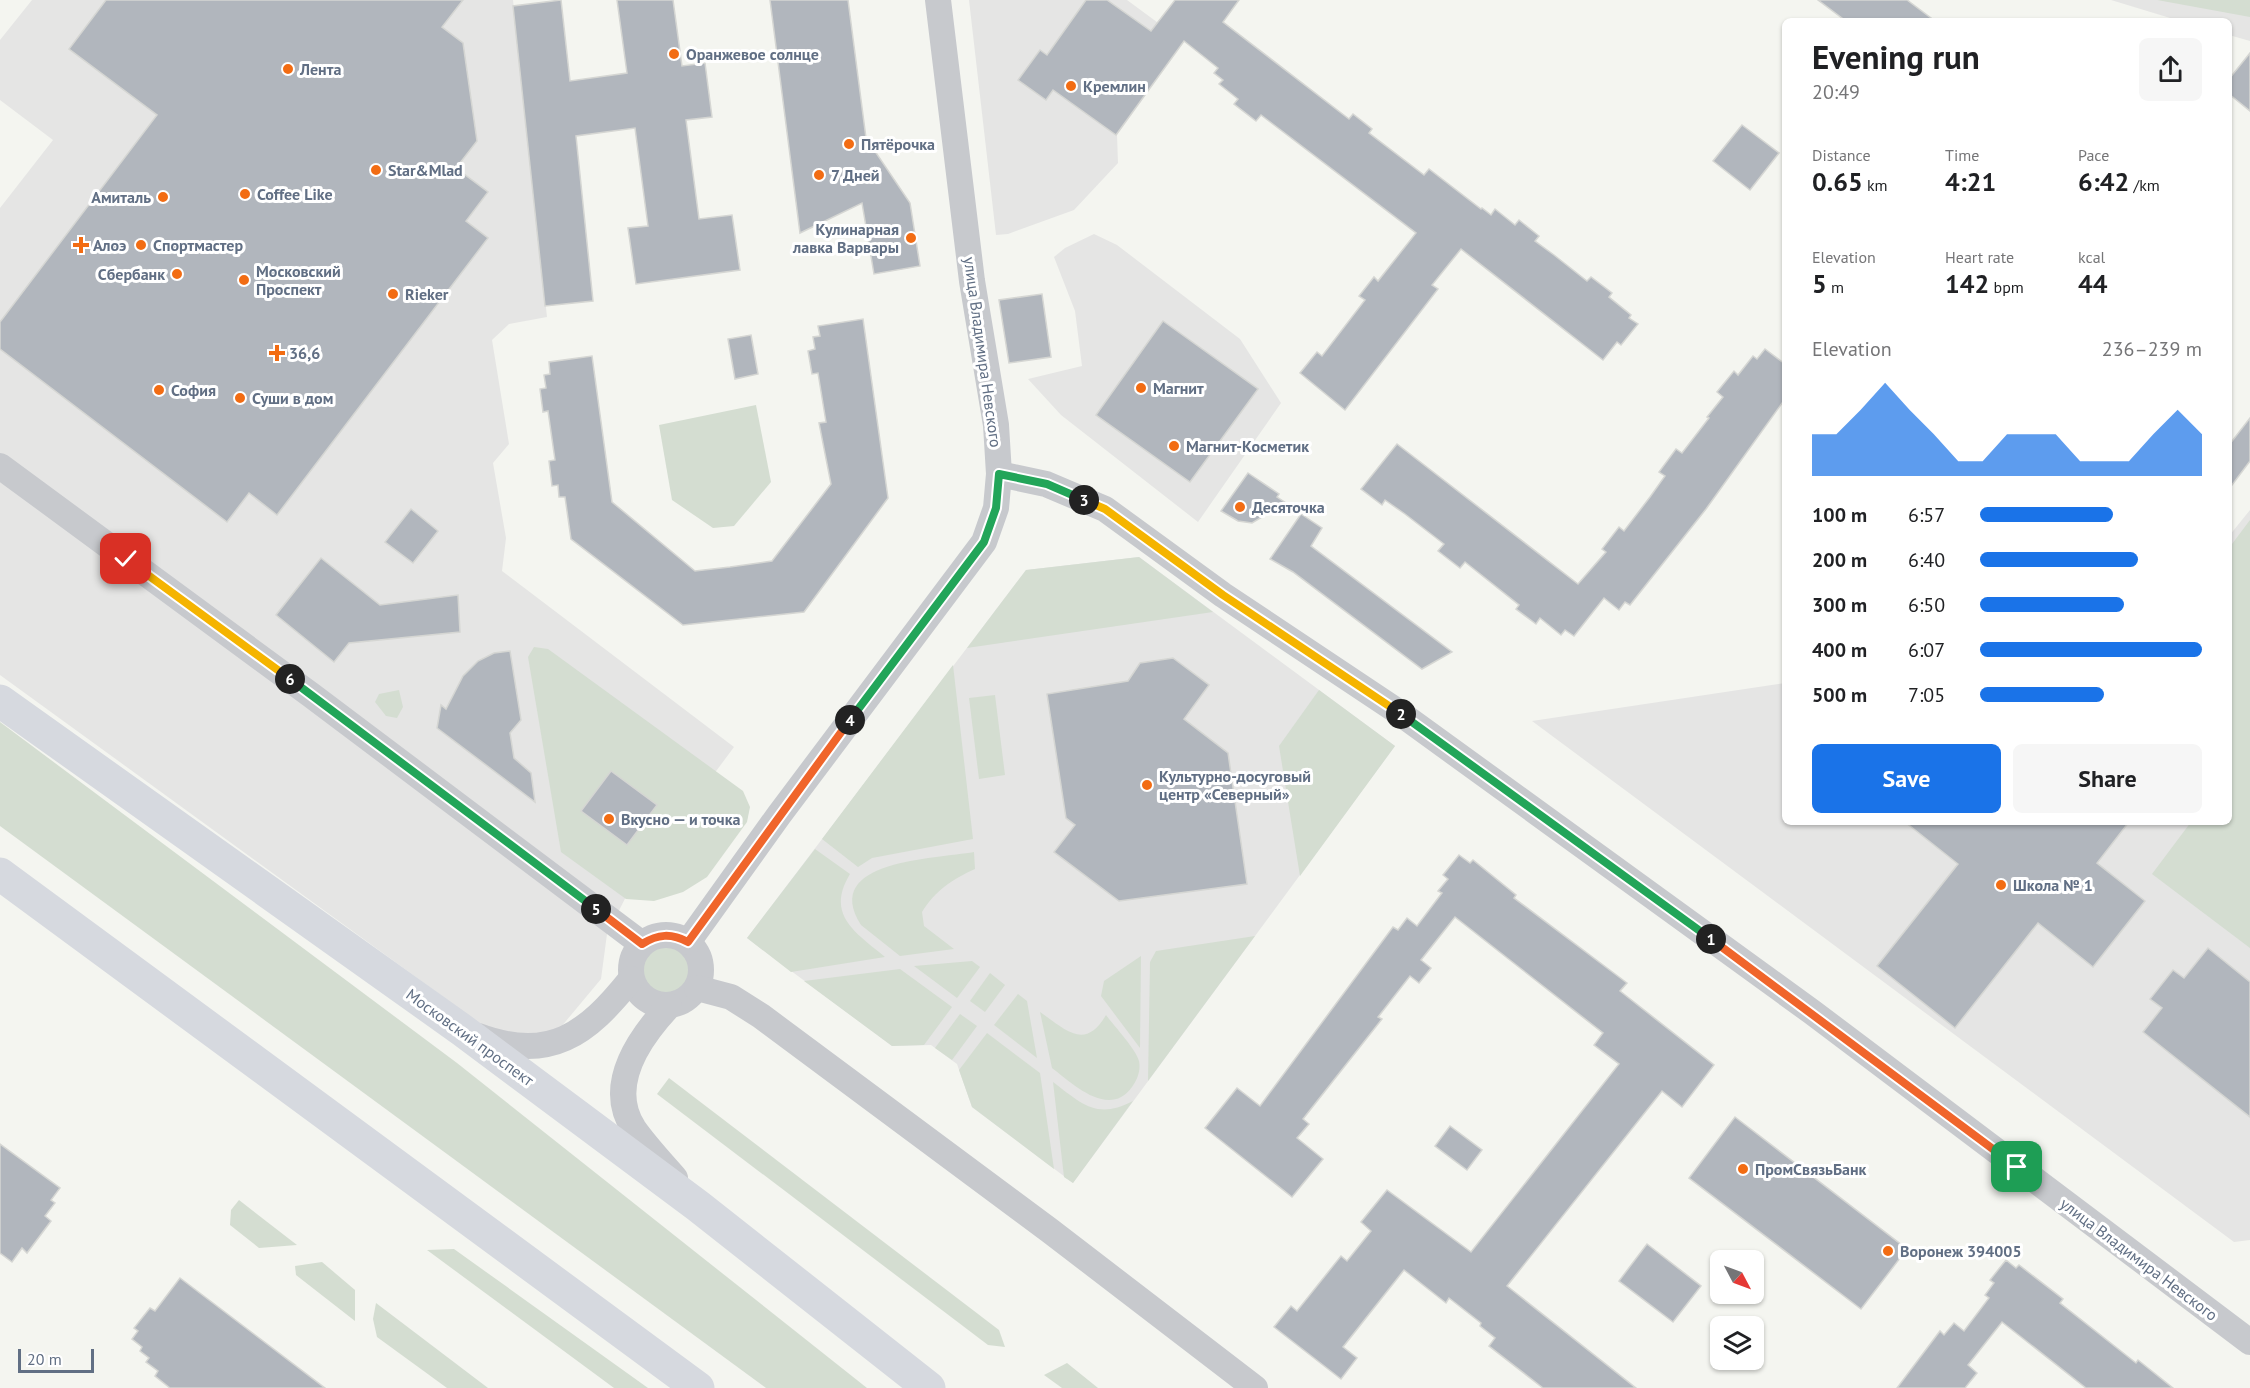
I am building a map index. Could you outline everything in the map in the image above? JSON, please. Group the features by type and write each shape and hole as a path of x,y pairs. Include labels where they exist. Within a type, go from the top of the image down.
{"main road":[{"name":"Московский проспект","path":"0,701 462,1030 698,1206 929,1388"},
{"path":"0,874 698,1388"}],"street":[{"name":"улица Владимира Невского","path":"938,0 972,281 996,425 999,474 1047,484 1105,509 1223,595 1397,711 1812,1012 2250,1342"},
{"path":"0,466 339,715 642,944"},
{"path":"688,942 779,815 984,542 996,508 999,474"},
{"path":"661,935 680,938 688,942 695,950 701,967 697,988 680,1003 669,1006 649,1002 641,995 631,979 631,962 642,944 661,935"},
{"path":"462,1030 519,1048 558,1042 597,1017 631,979"},
{"path":"697,988 731,997 761,1016 1049,1230 1256,1388"},
{"path":"669,1006 644,1034 634,1050 624,1083 625,1102 633,1127 698,1206"}],"shaded area":[{"path":"32,0 513,0 547,317 509,324 492,340 509,444 493,463 506,538 502,571 734,747 633,883 607,934 601,979 551,1039 504,1041 0,675 0,208 53,140 0,100 0,40"},
{"path":"969,0 1127,0 1184,42 1117,135 1118,163 1074,210 1008,234 996,235"},
{"path":"2111,0 2250,0 2250,41 2232,36 2232,18 2170,18"},
{"path":"2157,0 2250,0 2250,17"},
{"path":"1094,234 1117,245 1240,339 1281,403 1198,522 1061,415 1028,379 1082,366 1075,311 1054,257 1065,248"},
{"path":"756,405 771,482 734,526 713,528 672,500 659,425"},
{"name":"Школа № 1","path":"2250,510 2250,1240 2234,1242 1532,721 1782,683 1782,825 2232,825 2232,532"},
{"path":"2250,520 2250,948 2152,874 2189,825 2232,825 2232,544"},
{"path":"1139,557 1395,746 1073,1183 972,1107 957,1064 931,1045 892,1046 747,938 1026,570"},
{"path":"1139,557 1213,612 967,648 1026,570"},
{"path":"534,647 548,649 743,791 750,807 747,822 707,877 683,892 654,901 626,899 561,852 528,657"},
{"path":"953,665 973,839 872,858 858,867 822,839"},
{"path":"399,690 403,707 397,718 386,716 375,702 379,694"},
{"path":"1319,690 1395,746 1300,876 1279,746"},
{"path":"995,695 1005,775 979,779 969,698"},
{"path":"0,722 457,1063 867,1388 766,1388 0,826"},
{"path":"815,849 850,874 843,888 842,912 855,931 885,957 791,972 747,938"},
{"path":"974,852 975,869 945,886 922,912 924,926 954,949 900,956 861,925 852,903 856,887 868,875 910,861"},
{"path":"1255,936 1148,1081 1150,962 1156,951"},
{"path":"667,944 681,948 689,956 693,970 689,984 681,992 667,996 653,992 645,984 641,970 645,956 653,948"},
{"path":"1141,956 1140,1048 1101,996 1104,981"},
{"path":"972,961 980,967 957,998 914,966"},
{"path":"900,969 952,1007 924,1045 892,1046 804,981"},
{"path":"990,973 1005,985 985,1012 970,1001"},
{"path":"1018,994 1027,1001 1037,1058 994,1025"},
{"path":"1040,1012 1067,1030 1083,1035 1098,1026 1106,1015 1139,1061 1138,1075 1132,1087 1123,1096 1113,1100 1102,1099 1091,1096 1052,1068"},
{"path":"960,1014 977,1026 952,1060 935,1048"},
{"path":"987,1033 1040,1073 1054,1169 972,1107 959,1070"},
{"path":"669,1078 999,1330 1005,1347 988,1345 657,1094"},
{"path":"1053,1082 1090,1107 1109,1109 1133,1101 1073,1183 1064,1177"},
{"path":"239,1200 297,1245 259,1248 230,1225 231,1210"},
{"path":"454,1249 648,1388 614,1388 427,1250"},
{"path":"322,1262 355,1290 355,1321 296,1275 295,1266"},
{"path":"376,1303 488,1388 447,1388 377,1337 373,1319"},
{"path":"1067,1363 1098,1388 1062,1388 1044,1375"}],"building":[{"name":"Московский Проспект","path":"106,0 463,0 442,27 463,43 477,141 456,168 488,192 466,221 488,238 277,515 249,493 227,522 0,349 0,322 157,115 69,49"},
{"path":"561,0 570,81 627,73 617,0 673,0 682,66 705,63 712,117 686,120 699,219 732,215 740,270 636,284 628,228 648,226 635,128 576,136 593,301 545,306 513,6"},
{"path":"770,0 848,0 866,138 910,203 920,266 874,274 862,203 800,233"},
{"path":"1086,0 1107,0 1151,31 1175,0 1239,0 1223,22 1349,119 1353,114 1372,129 1369,133 1424,175 1429,169 1491,215 1495,209 1515,225 1519,220 1539,236 1535,241 1587,281 1591,277 1612,293 1609,297 1631,315 1629,318 1638,324 1621,345 1617,342 1603,360 1461,249 1432,285 1438,289 1345,410 1300,373 1317,352 1322,356 1365,300 1359,296 1374,277 1378,281 1416,233 1261,115 1256,121 1234,104 1238,99 1219,84 1223,80 1214,73 1218,68 1184,41 1116,135 1053,90 1046,100 1018,80 1040,50 1047,55"},
{"path":"1818,0 1907,0 1931,18 1842,18"},
{"path":"2250,53 2250,111 2232,96 2232,75"},
{"path":"1742,125 1779,153 1750,190 1713,161"},
{"path":"1042,294 1051,357 1009,363 999,300"},
{"path":"863,319 888,498 804,612 683,625 571,539 565,497 559,497 558,485 552,486 549,461 555,460 548,411 543,412 540,389 546,388 544,375 550,374 549,362 592,356 612,502 695,571 730,567 772,561 831,484 819,423 826,422 818,373 812,374 808,351 815,349 813,337 820,336 818,326"},
{"path":"1163,321 1258,389 1190,482 1096,415"},
{"path":"751,335 758,374 735,379 728,339"},
{"path":"1765,349 1782,362 1782,403 1706,509 1630,605 1625,602 1619,610 1604,598 1574,636 1565,630 1561,635 1540,618 1536,624 1516,609 1519,605 1465,562 1460,568 1438,551 1444,544 1385,500 1382,505 1361,489 1397,444 1578,584 1606,552 1602,549 1619,527 1624,531 1650,497 1665,476 1659,472 1676,449 1682,453 1709,418 1707,417 1723,397 1717,392 1734,371 1738,375 1753,356 1757,359"},
{"path":"2250,418 2250,461 2232,485 2232,441"},
{"path":"1248,473 1279,494 1277,497 1286,503 1252,523 1238,521 1221,511"},
{"path":"411,509 438,531 413,563 385,542"},
{"path":"1301,514 1322,528 1311,546 1452,652 1422,669 1293,572 1270,559"},
{"path":"321,558 380,605 458,595 460,632 349,643 334,662 276,615"},
{"path":"510,651 521,720 510,733 514,758 531,773 535,802 437,728 441,705 446,709 463,676 478,661 494,653"},
{"name":"Культурно-досуговый центр «Северный»","path":"1173,658 1209,685 1184,719 1228,753 1247,884 1119,901 1054,852 1075,825 1066,818 1047,694 1128,681 1140,663"},
{"path":"611,771 657,805 627,845 581,811"},
{"path":"1909,825 2127,825 2097,863 2145,901 2093,967 2038,923 1955,1028 1877,966 1958,864"},
{"path":"1459,855 1470,863 1473,860 1516,895 1514,898 1627,983 1620,991 1714,1065 1682,1107 1662,1091 1507,1286 1636,1388 1543,1388 1489,1346 1495,1338 1480,1326 1481,1323 1449,1298 1446,1303 1404,1270 1343,1347 1357,1358 1341,1379 1274,1327 1291,1306 1297,1311 1341,1256 1347,1261 1371,1231 1361,1222 1387,1190 1471,1252 1619,1064 1594,1045 1603,1033 1455,917 1421,960 1431,968 1419,983 1410,976 1378,1017 1382,1019 1303,1119 1309,1124 1297,1138 1323,1159 1292,1197 1205,1128 1237,1088 1260,1106 1393,927 1398,930 1407,918 1417,926 1442,893 1438,891 1448,879 1443,875"},
{"path":"2208,948 2250,982 2250,1117 2143,1032 2162,1008 2150,999 2173,970 2184,978"},
{"path":"1735,1117 1907,1249 1861,1309 1689,1178"},
{"path":"1450,1126 1482,1150 1467,1170 1435,1146"},
{"path":"0,1144 60,1188 51,1200 55,1203 45,1216 51,1221 27,1253 22,1248 12,1262 0,1253"},
{"path":"1647,1244 1701,1286 1673,1322 1619,1281"},
{"path":"2006,1260 2016,1268 2019,1265 2063,1299 2060,1303 2136,1363 2138,1360 2173,1388 2086,1388 2002,1322 1968,1365 1977,1373 1965,1388 1897,1388 1940,1331 1944,1335 1954,1323 1964,1331 1989,1298 1985,1295 1994,1283 1990,1280"},
{"path":"180,1278 325,1388 170,1388 155,1376 158,1371 146,1362 149,1358 140,1351 142,1347 132,1339 138,1331 134,1328 150,1308 155,1311"}],"place":[{"name":"Оранжевое солнце","path":"674,54"},
{"name":"Лента","path":"288,69"},
{"name":"Кремлин","path":"1071,86"},
{"name":"Пятёрочка","path":"849,144"},
{"name":"Star&Mlad","path":"376,170"},
{"name":"7 Дней","path":"819,175"},
{"name":"Coffee Like","path":"245,194"},
{"name":"Амиталь","path":"163,197"},
{"name":"Кулинарная лавка Варвары","path":"911,238"},
{"name":"Алоэ","path":"81,245"},
{"name":"Спортмастер","path":"141,245"},
{"name":"Сбербанк","path":"177,274"},
{"name":"Московский Проспект","path":"244,280"},
{"name":"Rieker","path":"393,294"},
{"name":"36,6","path":"277,353"},
{"name":"Магнит","path":"1141,388"},
{"name":"София","path":"159,390"},
{"name":"Суши в дом","path":"240,398"},
{"name":"Магнит-Косметик","path":"1174,446"},
{"name":"Десяточка","path":"1240,507"},
{"name":"Культурно-досуговый центр «Северный»","path":"1147,785"},
{"name":"Вкусно — и точка","path":"609,819"},
{"name":"Школа № 1","path":"2001,885"},
{"name":"ПромСвязьБанк","path":"1743,1169"},
{"name":"Воронеж 394005","path":"1888,1251"}],"route":[{"path":"126,559 311,694 642,944 661,935 670,935 688,942 779,815 984,542 996,508 999,474 1047,484 1105,509 1223,595 1397,711 1812,1012 2017,1167"}]}
